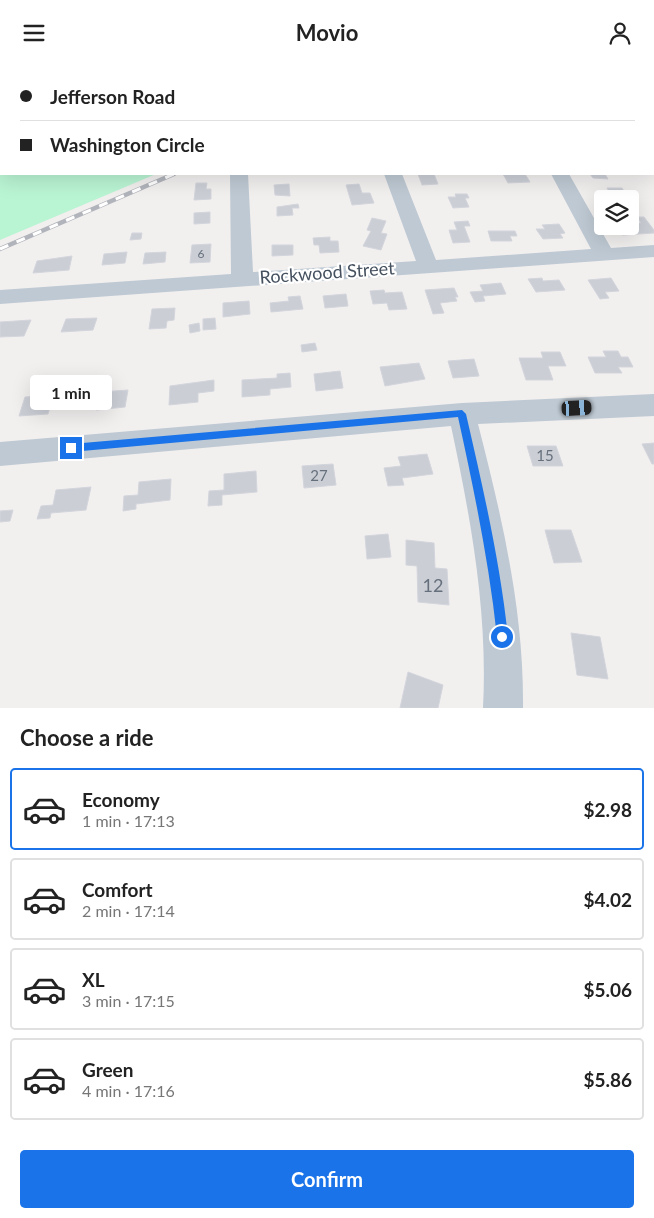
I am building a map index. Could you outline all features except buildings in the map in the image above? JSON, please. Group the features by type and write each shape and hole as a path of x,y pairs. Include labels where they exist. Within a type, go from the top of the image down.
{"street":[{"path":"239,175 242,279"},
{"path":"393,175 428,266"},
{"path":"561,175 604,253"},
{"name":"Rockwood Street","path":"0,297 604,253 654,251"},
{"path":"0,454 462,414 654,405"},
{"path":"462,414 482,503 497,589 506,669 503,708"}],"green space":[{"path":"0,175 154,175 0,240"}],"railway":[{"path":"0,249 172,175"}],"route":[{"path":"71,448 462,414 482,503 497,589 502,637"}]}
